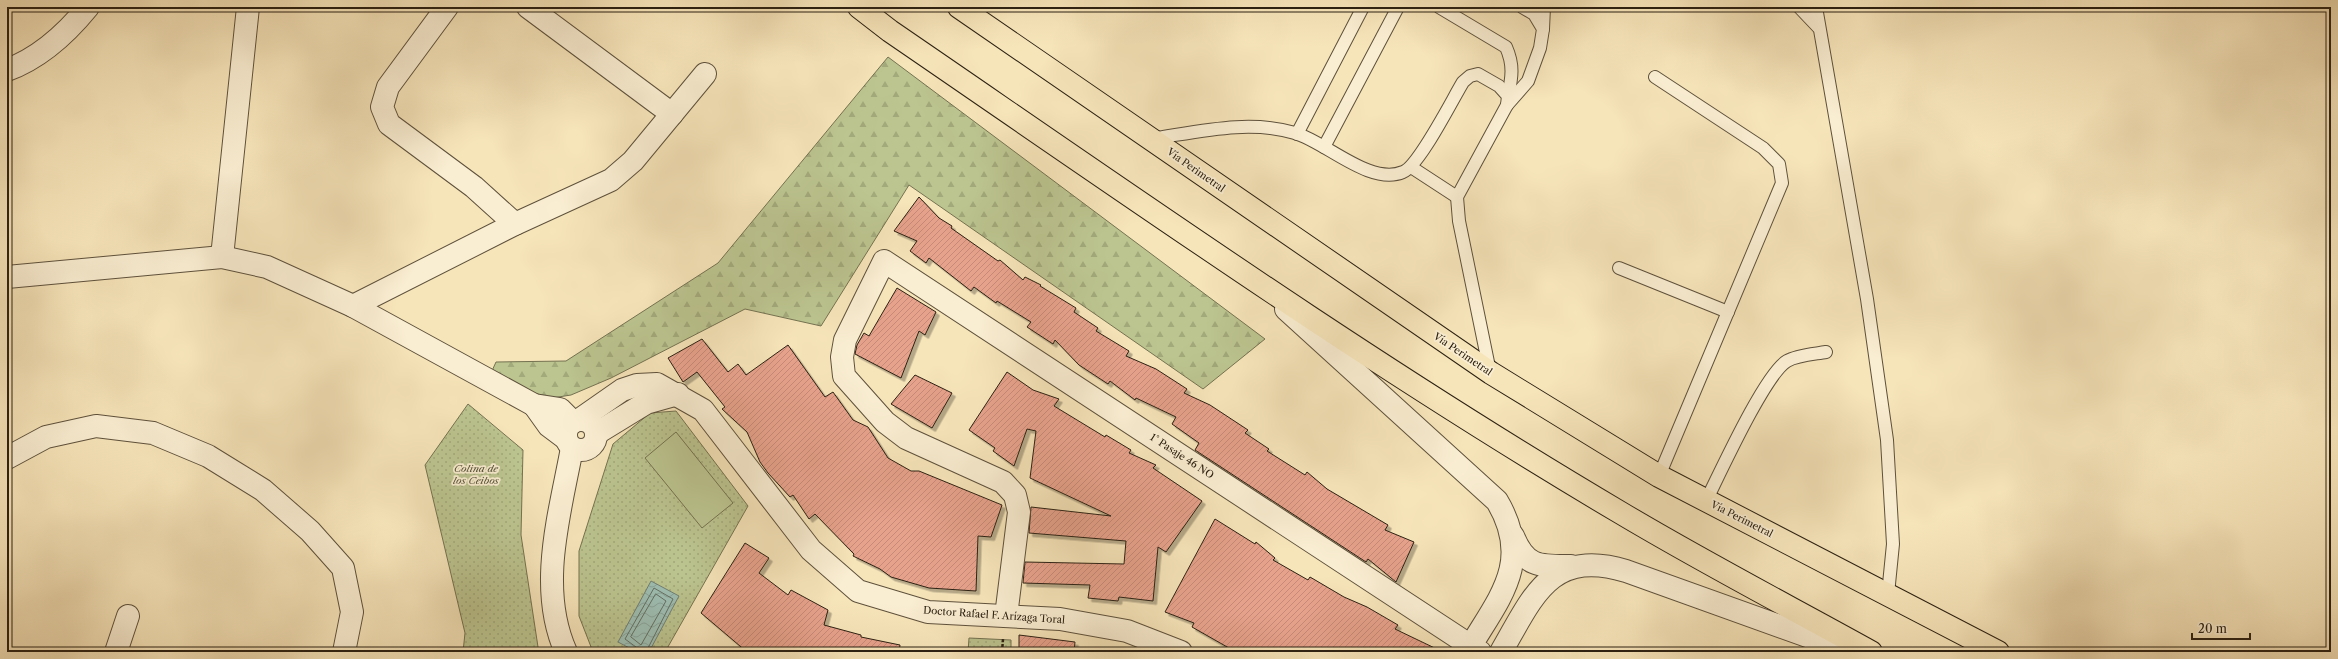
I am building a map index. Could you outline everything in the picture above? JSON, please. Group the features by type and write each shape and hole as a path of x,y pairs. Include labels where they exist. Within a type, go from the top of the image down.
{"highway":[{"path":"859,7 890,32 1254,280 1462,414 1622,513 1871,652"},
{"name":"Vía Perimetral","path":"959,7 1490,373 1659,476 1998,652"}],"street":[{"path":"7,70 23,64 51,45 88,7"},
{"path":"222,257 248,7"},
{"path":"447,7 388,87 382,107 389,124 474,187 515,224"},
{"path":"528,7 672,114"},
{"path":"352,306 515,224 611,180 633,161 705,74"},
{"path":"7,277 222,257 267,267 352,306 534,405 549,426 572,432 591,423 597,433 596,439 589,449 583,451 572,432"},
{"name":"1° Pasaje 46 NO","path":"1006,616 1019,512 1015,495 1003,482 906,438 885,422 844,376 842,357 846,340 884,261 1472,650"},
{"path":"1254,280 1497,501 1506,516 1513,540 1513,563 1506,585 1472,650"},
{"name":"Doctor Rafael F. Arízaga Toral","path":"572,432 622,390 637,385 656,384 678,394 703,410 811,550 858,591 928,612 1060,619 1127,631 1181,652"},
{"path":"597,433 646,403 678,394"},
{"path":"7,458 46,437 96,426 153,433 208,456 263,490 310,531 343,568 352,612 344,652"},
{"path":"566,652 560,639 552,601 555,538 572,432"},
{"path":"1510,529 1518,548 1525,558 1533,563 1554,566 1608,566 1626,571 1852,652"},
{"path":"1501,652 1532,598 1554,575 1570,568 1585,566"},
{"path":"116,652 128,616"}],"lane":[{"path":"1297,134 1363,7"},
{"path":"1324,147 1398,7"},
{"path":"1439,7 1506,47 1511,59 1513,72 1507,100 1456,196 1459,221 1490,373"},
{"path":"1522,7 1534,14 1543,29"},
{"path":"1507,100 1528,81 1540,48 1544,7"},
{"path":"1799,7 1818,27"},
{"path":"1816,7 1818,27 1866,299 1886,440 1893,544 1888,594"},
{"path":"1150,138 1255,126 1272,126 1297,134 1377,175 1395,175 1412,168 1463,82 1470,76 1478,74 1499,86 1507,100"},
{"path":"1655,77 1763,148 1778,164 1782,183 1659,476"},
{"path":"1412,168 1456,196"},
{"path":"1619,268 1728,312"},
{"path":"1706,501 1763,391 1775,372 1787,360 1826,352"}],"path":[{"path":"1002,652 1003,640"}],"green space":[{"path":"888,57 1265,339 1203,389 909,185 821,326 745,309 611,378 571,395 552,398 534,393 491,373 496,362 566,361 718,263"},
{"name":"Colina de los Ceibos","path":"468,404 523,450 521,535 538,647 541,652 463,652 465,633 425,465"},
{"path":"676,411 748,506 665,652 593,652 579,616 579,551 613,444 650,413"},
{"path":"676,432 733,503 702,528 645,458"},
{"path":"969,638 1011,640 1011,652 968,652"}],"water":[{"path":"651,581 679,596 649,652 637,652 618,642"}],"building":[{"path":"919,197 939,218 952,226 951,228 998,261 1000,260 1023,280 1025,277 1041,285 1040,286 1076,308 1074,312 1098,328 1096,331 1129,351 1126,356 1156,369 1187,389 1184,393 1210,405 1248,430 1245,433 1269,449 1267,451 1305,475 1307,472 1327,489 1388,525 1385,530 1414,542 1396,582 1368,559 1366,562 1195,450 1199,443 1172,424 1176,417 1136,398 1135,400 1110,381 1108,384 1079,365 1055,340 1053,344 1027,327 1031,322 997,301 996,303 974,287 971,291 929,258 926,263 910,251 917,241 894,231"},
{"path":"897,288 936,312 925,335 919,331 901,378 855,354 857,345 864,333 869,336"},
{"path":"702,339 728,372 738,364 746,375 788,345 825,397 833,392 853,420 868,427 888,458 911,471 919,471 1002,505 991,537 978,536 976,591 929,588 891,577 880,569 853,556 854,554 815,514 809,519 793,495 790,497 768,473 760,462 747,432 722,409 725,407 697,372 683,382 668,358"},
{"path":"1007,372 1033,390 1059,399 1054,406 1105,437 1106,435 1131,450 1129,453 1156,465 1153,468 1202,501 1166,552 1158,547 1153,601 1119,597 1118,601 1088,598 1090,585 1023,583 1025,562 1124,564 1126,541 1029,533 1031,507 1111,516 1030,478 1036,431 1027,429 1014,466 993,451 995,448 969,430"},
{"path":"915,375 952,393 932,428 891,404"},
{"path":"1215,519 1255,544 1256,542 1275,558 1273,560 1308,580 1310,577 1344,597 1367,607 1398,625 1395,629 1443,652 1236,652 1192,627 1194,623 1165,612"},
{"path":"745,543 769,558 759,573 788,595 791,590 828,610 824,625 861,635 861,637 900,645 899,652 747,652 701,613"},
{"path":"1019,635 1075,642 1074,652 1019,652"}]}
